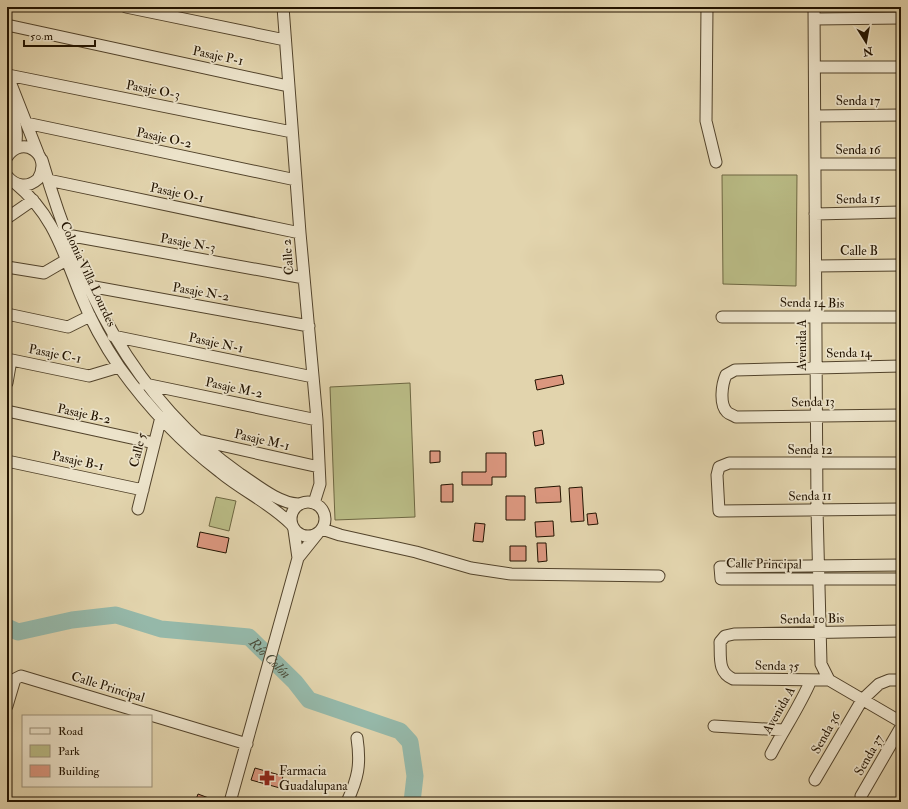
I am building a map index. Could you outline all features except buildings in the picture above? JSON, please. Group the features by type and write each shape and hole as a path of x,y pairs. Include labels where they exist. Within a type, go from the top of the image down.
{"street":[{"name":"Calle 2","path":"283,7 300,233 317,420 320,484 314,503"},
{"path":"707,7 706,122 716,162"},
{"name":"Avenida A","path":"814,7 818,565 821,664 829,680"},
{"path":"129,8 285,40"},
{"path":"815,19 901,18"},
{"name":"Pasaje P-1","path":"7,25 288,86"},
{"path":"815,67 901,67"},
{"name":"Colonia Villa Lourdes","path":"7,74 40,156 67,235 88,286 113,336 145,384 178,421 225,463 256,484 290,504 298,504"},
{"name":"Pasaje O-3","path":"7,74 292,132"},
{"path":"7,102 18,135 9,154"},
{"name":"Senda 17","path":"815,116 901,115"},
{"name":"Pasaje O-2","path":"26,123 296,180"},
{"path":"9,154 24,147 40,156 43,167 38,179 27,185 9,178"},
{"name":"Senda 16","path":"815,164 901,164"},
{"name":"Colonia Villa Lourdes","path":"9,178 33,200 53,227 68,259 90,316 120,367 176,434 220,472 280,513 292,527"},
{"name":"Pasaje O-1","path":"48,180 300,233"},
{"path":"7,218 33,200"},
{"name":"Senda 15","path":"815,214 901,212"},
{"name":"Pasaje N-3","path":"67,235 304,278"},
{"path":"7,267 44,273 68,259"},
{"name":"Calle B","path":"816,266 901,265"},
{"name":"Pasaje N-2","path":"88,286 309,326"},
{"path":"7,314 68,327 90,316"},
{"name":"Senda 14 Bis","path":"722,317 901,317"},
{"name":"Pasaje N-1","path":"113,336 313,377"},
{"path":"7,383 9,360"},
{"name":"Pasaje C-1","path":"9,360 89,376 120,367"},
{"name":"Senda 14","path":"727,412 723,405 723,382 726,374 735,370 901,366"},
{"name":"Pasaje M-2","path":"145,384 317,420"},
{"name":"Pasaje B-2","path":"7,411 154,443"},
{"name":"Senda 13","path":"727,412 736,416 901,414"},
{"name":"Calle 5","path":"138,509 161,417"},
{"name":"Pasaje M-1","path":"198,440 319,468"},
{"name":"Pasaje B-1","path":"7,461 142,490"},
{"name":"Senda 12","path":"719,511 717,474 720,467 729,463 901,464"},
{"path":"230,802 298,558 325,523 323,511 314,503 303,502 298,504 292,513 292,527 298,558"},
{"name":"Senda 11","path":"719,511 901,509"},
{"path":"292,527 305,536 320,531 416,552 471,568 511,574 659,576"},
{"name":"Calle Principal","path":"901,565 720,567 721,579 901,579"},
{"name":"Senda 10 Bis","path":"726,676 721,670 720,642 725,636 734,634 901,631"},
{"name":"Calle Principal","path":"7,706 15,679 21,676 151,715"},
{"name":"Senda 35","path":"726,676 733,679 829,680"},
{"name":"Avenida A","path":"772,754 783,730 805,695 811,680"},
{"path":"829,680 901,722"},
{"name":"Senda 36","path":"815,780 862,700 879,684 889,680 901,680"},
{"name":"Calle Principal","path":"152,715 247,744"},
{"path":"714,726 783,730"},
{"name":"Senda 37","path":"861,796 901,728"},
{"path":"347,802 359,772 360,758 357,738"}],"green space":[{"path":"722,175 797,175 796,286 723,284"},
{"path":"410,383 415,517 335,520 330,387"},
{"path":"216,497 236,501 229,531 209,526"}],"waterway":[{"name":"Río Colón","path":"7,627 18,632 72,620 116,615 161,629 249,637 295,682 309,700 400,731 410,742 415,776 412,802"}],"place":[{"name":"Farmacia Guadalupana","path":"267,778"}]}
